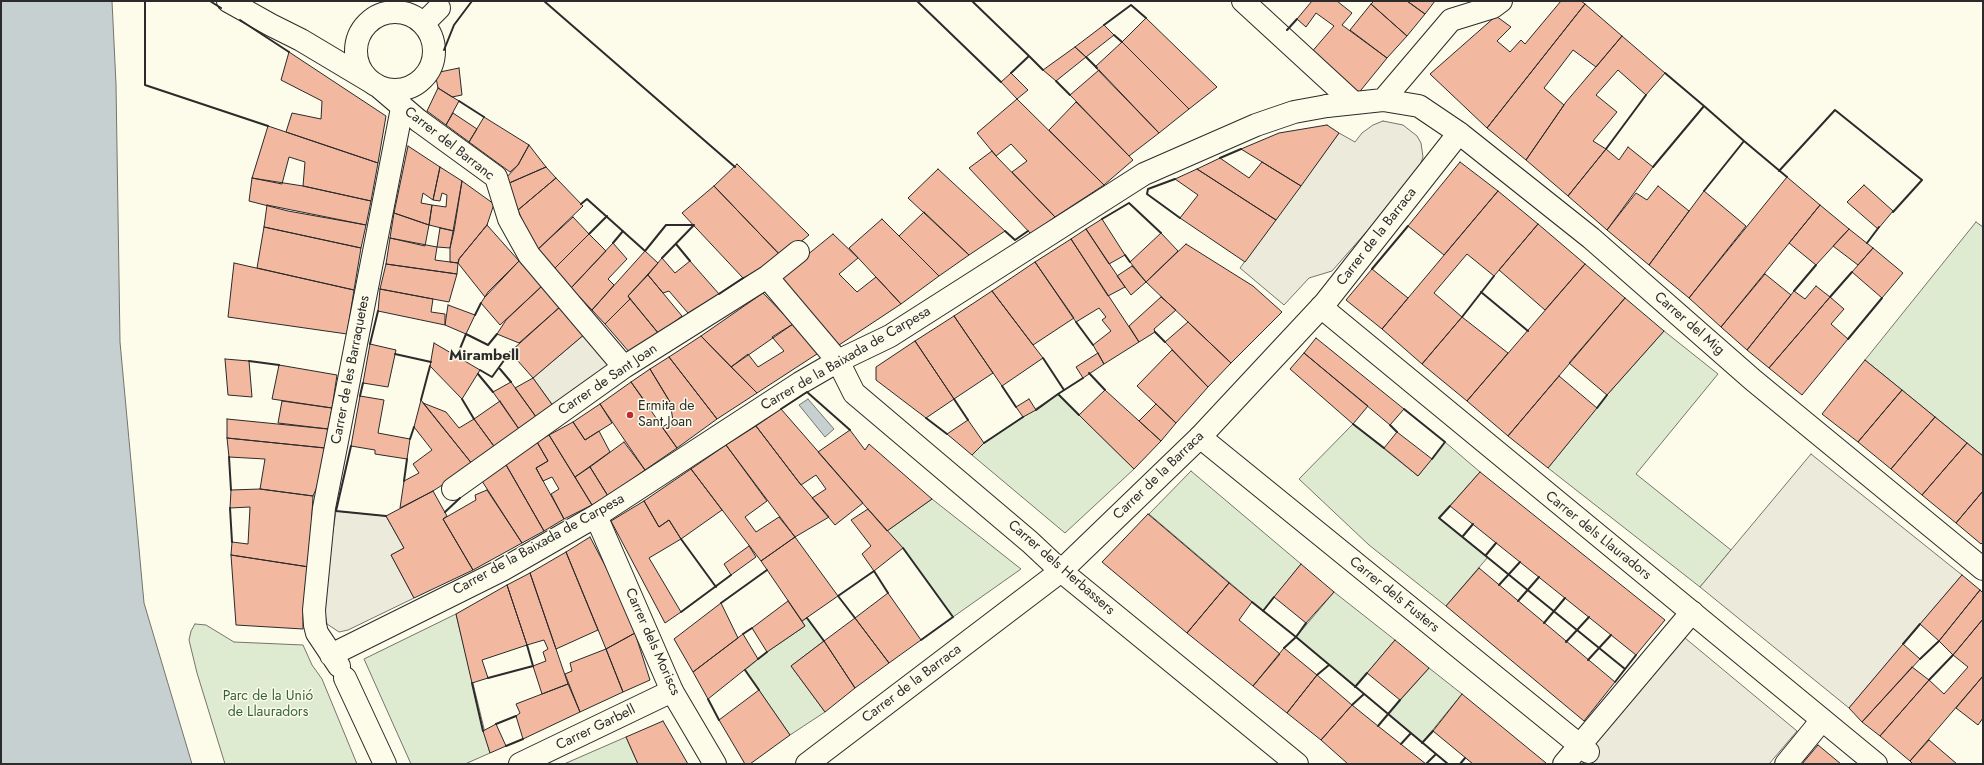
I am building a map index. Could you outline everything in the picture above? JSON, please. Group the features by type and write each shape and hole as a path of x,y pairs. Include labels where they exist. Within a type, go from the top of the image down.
{"street":[{"name":"Carrer del Barranc","path":"228,1 301,40 378,86 411,114 496,177 509,219 529,255 624,367"},
{"path":"1243,1 1354,103"},
{"path":"1383,100 1451,20 1493,7 1501,1"},
{"path":"423,24 439,8"},
{"path":"392,12 405,13 418,18 423,24 433,40 434,53 432,66 425,77 414,85 402,90 389,90 378,86 367,78 360,68 356,56 356,44 361,32 368,22 379,15 392,12"},
{"name":"Carrer del Mig","path":"1354,103 1383,100 1419,106 1459,133 1591,238 1753,380 1983,569"},
{"name":"Carrer de la Baixada de Carpesa","path":"331,655 502,570 596,516 800,383 838,361 890,336 1144,174 1256,125 1294,112 1354,103"},
{"name":"Carrer de les Barraquetes","path":"331,655 317,633 314,610 324,508 411,114"},
{"name":"Carrer de la Barraca","path":"807,764 1061,571 1200,438 1321,307 1459,133"},
{"name":"Carrer de Sant Joan","path":"453,489 624,367 767,277 798,252"},
{"name":"Carrer dels Herbassers","path":"767,277 838,361 854,392 995,511 1061,571 1296,764"},
{"name":"Carrer dels Llauradors","path":"1321,307 1876,764"},
{"name":"Carrer dels Fusters","path":"1200,438 1584,749"},
{"name":"Carrer dels Moriscs","path":"596,516 672,691 715,764"},
{"path":"1564,764 1584,749 1692,612"},
{"path":"331,655 345,678 384,764"},
{"name":"Carrer Garbell","path":"520,764 672,691"},
{"path":"1786,764 1822,720"}],"green space":[{"path":"1976,222 1983,227 1983,456 1865,360"},
{"path":"1664,331 1718,374 1636,474 1731,550 1700,587 1548,468 1607,395"},
{"path":"1058,394 1134,469 1065,533 972,455 984,443"},
{"path":"1353,424 1418,476 1445,442 1480,472 1439,518 1488,557 1446,606 1369,545 1299,479"},
{"path":"1191,471 1301,564 1263,611 1149,514"},
{"path":"932,499 1021,569 953,617 903,548 887,531"},
{"path":"1334,592 1395,640 1355,687 1296,637"},
{"path":"456,614 490,753 465,764 411,764 364,659"},
{"path":"807,618 824,641 791,666 825,712 790,735 745,670 767,652 805,626 802,621"},
{"name":"Parc de la Unió de Llauradors","path":"195,624 206,625 234,642 303,645 312,665 322,679 357,764 225,764 197,673 189,640 191,631"},
{"path":"1429,668 1462,694 1422,743 1388,714"},
{"path":"626,737 638,764 564,764"}],"shaded area":[{"path":"1,1 112,1 116,84 120,342 144,603 192,764 1,764"},
{"path":"1383,121 1403,125 1417,136 1421,143 1423,157 1417,174 1332,271 1309,278 1284,305 1240,268 1339,133 1355,142 1362,133 1373,125"},
{"path":"586,333 624,367 559,414 533,378"},
{"path":"808,399 834,429 825,437 799,405"},
{"path":"1811,454 1962,575 1849,708 1700,587"},
{"path":"336,511 386,516 404,548 391,555 414,598 348,630 339,632 327,624 325,614 328,564"},
{"path":"1685,638 1797,731 1769,764 1578,764"}],"building":[{"path":"1312,1 1337,1 1352,13 1342,25 1387,58 1357,95 1310,54 1334,26 1316,13 1306,27 1297,19"},
{"path":"1374,1 1407,1 1425,14 1407,36 1371,4"},
{"path":"1407,1 1435,1 1425,14"},
{"path":"1561,1 1581,1 1585,4 1487,128 1430,74 1496,16 1511,27 1497,41 1510,52 1521,40 1525,44"},
{"path":"1371,4 1407,36 1387,58 1350,30"},
{"path":"1585,4 1622,36 1596,67 1573,50 1544,88 1564,105 1526,160 1487,128"},
{"path":"1146,18 1217,87 1189,109 1122,42"},
{"path":"1104,25 1114,35 1086,57 1075,47"},
{"path":"1622,36 1665,73 1646,95 1618,70 1596,95 1617,112 1593,141 1606,149 1568,196 1526,160 1566,102"},
{"path":"1122,42 1189,109 1159,133 1095,67"},
{"path":"1075,47 1086,57 1056,81 1043,70"},
{"path":"289,52 386,116 378,163 286,132 292,113 321,119 322,101 281,80"},
{"path":"459,68 462,95 452,97 438,88 435,73"},
{"path":"1099,70 1159,133 1129,156 1070,95"},
{"path":"1011,73 1028,90 1017,99 1001,82"},
{"path":"438,88 459,101 446,125 427,111"},
{"path":"1017,99 1104,185 1055,217 1012,172 1027,161 1011,144 996,156 977,133"},
{"path":"1076,102 1133,160 1104,185 1049,130"},
{"path":"453,113 477,129 469,142 446,125"},
{"path":"484,117 529,145 518,165 510,172 469,142"},
{"path":"1327,125 1339,133 1301,186 1241,149 1279,133"},
{"path":"268,126 378,163 371,201 303,186 305,162 289,157 282,184 252,178"},
{"path":"529,145 546,167 507,184 505,179 518,165"},
{"path":"408,146 440,167 433,200 423,193 421,203 432,205 429,225 394,213"},
{"path":"1628,147 1653,167 1607,230 1568,196 1606,149 1619,160"},
{"path":"992,151 1055,217 1031,234 969,168"},
{"path":"1220,158 1249,178 1262,162 1301,186 1276,220 1197,169"},
{"path":"1460,162 1498,191 1444,255 1408,226"},
{"path":"737,164 809,235 782,257 714,186"},
{"path":"440,167 462,181 454,231 429,225 432,205 446,207 447,195 442,193 440,201 433,200"},
{"path":"546,167 556,178 518,210 507,184"},
{"path":"938,169 1005,231 969,255 908,198"},
{"path":"1197,169 1276,220 1245,262 1180,218 1198,195 1175,179"},
{"path":"1787,177 1820,205 1721,327 1689,298"},
{"path":"252,178 303,186 371,201 366,225 288,211 249,201"},
{"path":"556,178 583,206 535,252 518,210"},
{"path":"462,181 494,204 487,225 459,259 458,263 450,262 450,248"},
{"path":"1864,185 1893,211 1878,229 1847,202"},
{"path":"714,186 782,257 743,278 682,213"},
{"path":"1658,186 1689,211 1649,265 1607,230 1636,193 1647,200"},
{"path":"1498,191 1538,224 1494,276 1467,254 1434,293 1462,317 1422,364 1382,329"},
{"path":"1704,191 1746,226 1689,298 1649,265"},
{"path":"267,205 366,225 361,248 264,227"},
{"path":"1820,205 1849,229 1816,265 1789,243"},
{"path":"924,212 969,255 939,276 899,236"},
{"path":"394,213 429,225 425,246 390,238"},
{"path":"573,217 589,234 553,270 535,252"},
{"path":"882,219 939,276 901,304 849,248"},
{"path":"1102,219 1125,255 1109,264 1086,229"},
{"path":"1538,224 1585,264 1545,310 1499,270"},
{"path":"487,225 519,261 485,297 458,263 459,259"},
{"path":"264,227 361,248 354,290 257,268"},
{"path":"440,228 454,231 450,248 437,247"},
{"path":"1086,229 1125,287 1108,296 1071,239"},
{"path":"1849,229 1873,248 1858,265 1833,246"},
{"path":"1161,233 1178,251 1146,282 1130,262"},
{"path":"589,234 606,251 571,288 553,270"},
{"path":"833,234 858,258 839,274 857,292 876,277 901,304 839,345 780,277"},
{"path":"390,238 437,247 435,260 458,263 457,274 386,264"},
{"path":"1071,239 1139,342 1104,364 1093,345 1111,331 1102,320 1106,317 1099,308 1076,322 1035,262"},
{"path":"613,243 627,259 608,279 614,285 592,310 571,288"},
{"path":"1186,244 1253,286 1282,312 1231,363 1146,282"},
{"path":"1873,248 1903,273 1882,298 1852,272"},
{"path":"645,251 658,263 628,296 630,299 605,324 592,310"},
{"path":"662,258 675,273 690,261 719,294 688,313 669,291 663,293 648,275"},
{"path":"519,261 542,286 500,325 481,303 488,292"},
{"path":"1035,262 1074,318 1033,345 992,291"},
{"path":"234,263 354,290 347,334 228,317"},
{"path":"386,264 457,274 449,302 380,289"},
{"path":"1585,264 1625,298 1508,436 1467,401"},
{"path":"1132,266 1146,282 1131,295 1117,276"},
{"path":"1372,269 1408,298 1382,329 1346,300"},
{"path":"1765,274 1791,295 1747,350 1721,327"},
{"path":"648,275 682,316 659,334 628,296"},
{"path":"542,286 561,306 519,343 497,334 506,320"},
{"path":"1816,286 1830,297 1769,368 1747,350 1794,291 1805,299"},
{"path":"380,289 433,299 431,312 445,314 445,325 378,311"},
{"path":"992,291 1043,358 1002,386 954,316"},
{"path":"763,293 793,324 731,367 701,336"},
{"path":"1161,297 1176,310 1154,329 1155,332 1139,342 1129,326"},
{"path":"1830,297 1844,309 1831,324 1848,339 1802,395 1769,368"},
{"path":"1625,298 1664,331 1607,395 1569,363"},
{"path":"630,299 659,334 630,353 605,324"},
{"path":"448,305 475,315 466,334 445,325"},
{"path":"561,306 586,333 533,378 510,352"},
{"path":"954,316 993,373 954,399 915,341"},
{"path":"1462,317 1508,353 1467,401 1422,364"},
{"path":"1188,322 1231,363 1208,387 1165,342"},
{"path":"793,324 820,352 757,393 731,367 748,354 758,367 784,351 772,337"},
{"path":"701,336 757,393 717,419 669,357"},
{"path":"1316,338 1404,409 1390,425 1304,353"},
{"path":"915,341 954,399 926,418 876,380 876,367"},
{"path":"434,343 480,370 462,399 430,366"},
{"path":"370,344 396,350 388,387 363,383"},
{"path":"1172,350 1208,387 1176,423 1137,386"},
{"path":"1098,353 1104,364 1083,378 1076,367"},
{"path":"1304,353 1368,406 1353,424 1290,369"},
{"path":"669,357 717,419 677,448 662,427 673,421 670,402 650,369"},
{"path":"225,359 249,361 252,397 228,395"},
{"path":"1865,360 1902,390 1858,442 1822,414"},
{"path":"279,365 337,375 332,408 272,399"},
{"path":"650,369 670,402 652,411 631,382"},
{"path":"1559,376 1597,408 1548,468 1508,436"},
{"path":"533,378 556,410 539,421 515,388"},
{"path":"511,382 539,421 521,432 493,392"},
{"path":"631,382 677,448 645,470 600,404"},
{"path":"1105,390 1161,441 1134,469 1079,415"},
{"path":"1902,390 1935,417 1891,469 1858,442"},
{"path":"360,396 384,400 378,433 410,439 407,459 375,454 375,450 351,446"},
{"path":"1029,399 1036,410 1023,417 1016,407"},
{"path":"421,400 473,465 433,491 400,508 404,481 419,473 413,464 432,450 414,427"},
{"path":"282,401 332,408 328,429 278,423"},
{"path":"500,401 521,432 496,449 474,419"},
{"path":"423,403 446,412 459,428 474,419 496,449 473,465"},
{"path":"600,404 612,423 585,440 573,422"},
{"path":"1156,404 1176,423 1161,441 1139,421"},
{"path":"781,409 863,503 835,525 812,498 826,489 816,475 801,485 756,426"},
{"path":"1935,417 1967,443 1922,495 1891,469"},
{"path":"227,419 328,429 325,448 227,438"},
{"path":"968,420 984,443 972,455 947,434"},
{"path":"573,422 585,440 599,431 610,452 575,477 549,435"},
{"path":"756,426 798,481 829,517 795,537 726,445"},
{"path":"850,430 865,450 869,444 932,499 887,531 818,452"},
{"path":"1397,432 1432,459 1418,476 1384,448"},
{"path":"549,435 592,505 564,519 551,494 559,489 552,477 543,481 536,468 548,461 537,442"},
{"path":"227,438 325,448 317,487 313,496 260,489 265,459 229,457"},
{"path":"537,442 548,461 536,468 564,519 544,531 505,463"},
{"path":"624,442 645,470 608,496 590,467"},
{"path":"1967,443 1983,456 1983,491 1956,523 1922,495"},
{"path":"726,445 767,501 745,517 756,532 779,517 795,537 761,561 691,469"},
{"path":"505,463 544,531 522,543 480,478"},
{"path":"590,467 608,496 592,505 575,477"},
{"path":"691,469 722,510 681,539 669,520 659,527 644,501"},
{"path":"1480,472 1665,620 1636,655 1450,506"},
{"path":"260,489 313,496 309,567 231,555 232,542 248,544 250,507 230,508 231,490"},
{"path":"487,490 522,543 473,570 443,519 476,500 475,495"},
{"path":"433,491 447,516 443,519 473,570 414,598 391,555 404,548 386,516"},
{"path":"1983,491 1983,542 1981,544 1956,523"},
{"path":"644,501 659,527 669,520 681,539 649,558 681,612 665,623 611,521"},
{"path":"868,509 903,548 874,571 862,554 871,546 851,520"},
{"path":"1148,514 1229,583 1187,633 1102,562"},
{"path":"590,537 620,594 635,633 606,649 566,552"},
{"path":"795,537 838,596 802,621 761,561"},
{"path":"749,546 756,557 731,575 724,564"},
{"path":"566,552 598,630 556,649 530,573"},
{"path":"231,555 309,567 303,629 236,625"},
{"path":"1301,564 1334,592 1306,623 1274,597"},
{"path":"1479,568 1615,682 1584,721 1446,606"},
{"path":"530,573 568,684 542,694 533,666 546,661 543,652 548,649 544,640 527,645 507,585"},
{"path":"1962,575 1980,590 1939,641 1920,624"},
{"path":"1229,583 1252,602 1239,620 1280,654 1253,686 1187,633"},
{"path":"507,585 527,645 482,660 488,678 472,683 456,614"},
{"path":"1980,590 1983,593 1983,619 1953,655 1939,641"},
{"path":"888,593 921,640 889,663 855,618"},
{"path":"788,601 805,626 767,652 752,628"},
{"path":"721,603 738,638 693,672 674,639"},
{"path":"855,618 889,663 855,688 824,641"},
{"path":"1983,619 1983,676 1910,761 1880,736 1929,680 1944,694 1968,667 1953,655"},
{"path":"635,633 650,680 623,692 606,649"},
{"path":"743,634 758,659 708,699 693,672"},
{"path":"1395,640 1429,668 1400,700 1367,673"},
{"path":"824,641 855,688 825,712 791,666"},
{"path":"1903,644 1920,659 1862,722 1849,708"},
{"path":"1284,648 1317,675 1287,713 1253,686"},
{"path":"606,649 623,692 580,712 565,674 572,671 570,663"},
{"path":"1912,667 1929,680 1880,736 1862,722"},
{"path":"1317,675 1352,705 1321,740 1287,713"},
{"path":"1983,676 1983,718 1978,725 1956,708"},
{"path":"568,684 580,712 523,739 516,716 520,713 516,704"},
{"path":"759,690 790,735 750,764 745,764 719,720"},
{"path":"1462,694 1546,763 1473,764 1433,731"},
{"path":"1352,705 1426,764 1348,764 1321,740"},
{"path":"663,721 688,764 638,764 626,737"},
{"path":"496,724 506,746 490,753 483,731"},
{"path":"1929,740 1957,764 1913,764 1910,761"},
{"path":"1818,745 1841,764 1802,764"}],"wall":[{"path":"145,1 145,85 268,126"},
{"path":"210,1 221,8"},
{"path":"444,50 454,25 472,1"},
{"path":"544,1 735,167"},
{"path":"917,1 1001,82"},
{"path":"972,1 1029,56"},
{"path":"1104,25 1131,5 1146,18"},
{"path":"1287,30 1297,19"},
{"path":"240,20 289,52"},
{"path":"1114,35 1122,42"},
{"path":"1011,73 1029,56 1043,70"},
{"path":"1086,57 1097,68"},
{"path":"1665,73 1704,106"},
{"path":"1056,81 1070,95"},
{"path":"1606,149 1646,95"},
{"path":"459,101 484,117"},
{"path":"1653,167 1704,106 1744,141"},
{"path":"1779,171 1835,110 1922,180 1893,212"},
{"path":"1704,191 1744,141 1787,177"},
{"path":"1220,158 1241,149"},
{"path":"1175,179 1148,189 1147,194 1180,218"},
{"path":"581,204 587,199 645,251 666,225 694,225"},
{"path":"1102,219 1129,203 1161,233"},
{"path":"589,234 607,216"},
{"path":"662,258 694,225"},
{"path":"1372,269 1408,226"},
{"path":"1867,243 1879,227"},
{"path":"613,243 623,231"},
{"path":"1005,231 1015,240 1028,231"},
{"path":"676,244 690,261"},
{"path":"1125,255 1130,262"},
{"path":"1794,291 1816,265"},
{"path":"1830,297 1852,272"},
{"path":"1462,317 1494,276"},
{"path":"719,294 743,278"},
{"path":"1481,292 1528,331"},
{"path":"1848,339 1882,298"},
{"path":"475,315 481,303"},
{"path":"370,344 378,311"},
{"path":"1076,322 1093,345"},
{"path":"1155,332 1165,342"},
{"path":"457,356 466,334 488,345 497,334"},
{"path":"480,370 492,377 510,352"},
{"path":"395,354 431,362"},
{"path":"1043,358 1064,390"},
{"path":"249,361 279,365"},
{"path":"421,400 430,366"},
{"path":"500,369 511,382"},
{"path":"1089,373 1105,390"},
{"path":"478,374 493,392"},
{"path":"1079,415 1058,394 1083,378"},
{"path":"360,396 363,383"},
{"path":"1002,386 1016,407"},
{"path":"781,409 807,392 850,430"},
{"path":"1036,410 1058,394"},
{"path":"1597,408 1607,395"},
{"path":"462,399 474,419"},
{"path":"954,399 968,420"},
{"path":"1404,409 1445,442 1432,459"},
{"path":"984,443 1023,417"},
{"path":"926,418 947,434"},
{"path":"1353,424 1384,448"},
{"path":"1390,425 1397,432"},
{"path":"410,439 414,427"},
{"path":"351,446 336,511 386,516"},
{"path":"229,457 231,490"},
{"path":"404,481 407,459"},
{"path":"445,512 460,498"},
{"path":"1450,506 1439,518 1625,669"},
{"path":"230,508 232,542"},
{"path":"1463,536 1473,524"},
{"path":"681,539 716,587"},
{"path":"1486,555 1496,543"},
{"path":"903,548 953,617 921,640"},
{"path":"1499,585 1520,562"},
{"path":"721,603 767,570"},
{"path":"855,618 838,596 874,571 888,593"},
{"path":"681,612 731,575"},
{"path":"1518,601 1539,577"},
{"path":"1263,611 1274,597"},
{"path":"1544,623 1565,598"},
{"path":"1252,602 1296,637 1306,623"},
{"path":"1566,642 1589,617"},
{"path":"807,618 824,641"},
{"path":"1903,644 1920,624"},
{"path":"743,634 752,628"},
{"path":"1588,660 1611,635"},
{"path":"1284,648 1296,637 1448,764"},
{"path":"1920,659 1939,641"},
{"path":"488,678 533,666 527,645"},
{"path":"758,659 767,652"},
{"path":"1615,682 1636,655"},
{"path":"1929,680 1953,655"},
{"path":"1317,675 1329,665"},
{"path":"745,670 759,690"},
{"path":"1355,687 1367,673"},
{"path":"472,683 483,731"},
{"path":"1352,705 1364,694"},
{"path":"708,699 719,720"},
{"path":"1378,726 1400,700"},
{"path":"496,724 516,716"},
{"path":"1422,743 1433,731"},
{"path":"1401,744 1411,733"},
{"path":"506,746 523,739"},
{"path":"1426,764 1436,754"},
{"path":"1460,764 1465,758"}],"place":[{"name":"Ermita de Sant Joan","path":"630,415"}],"district":[{"name":"Mirambell","path":"484,356"}]}
